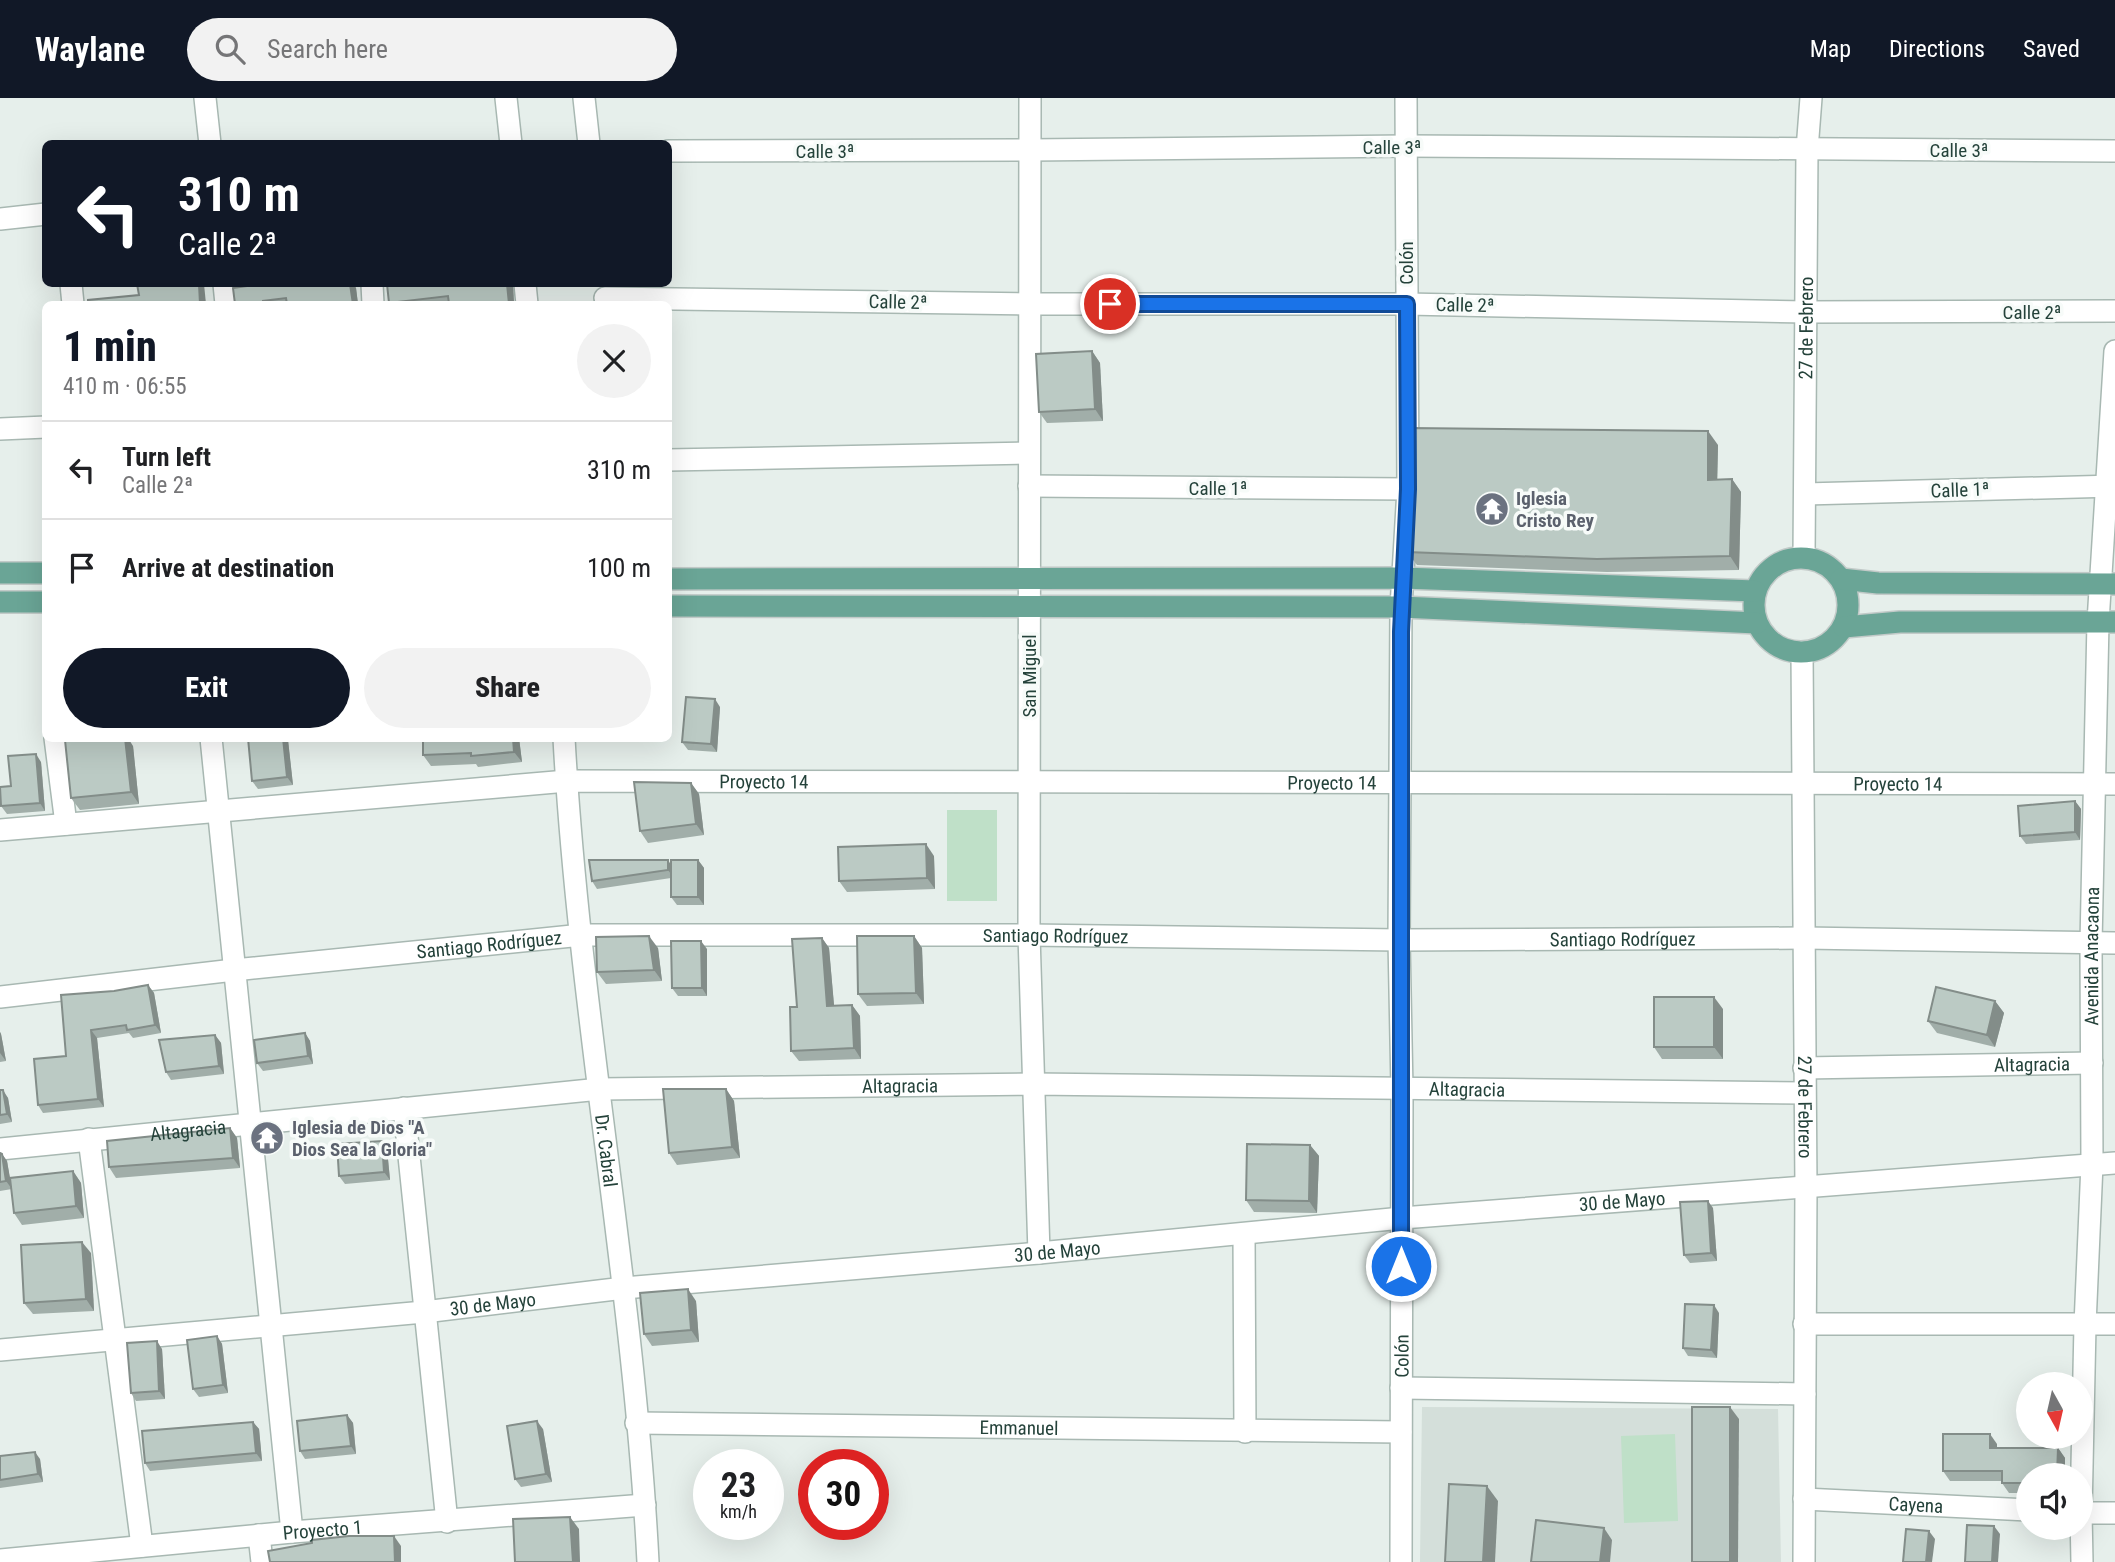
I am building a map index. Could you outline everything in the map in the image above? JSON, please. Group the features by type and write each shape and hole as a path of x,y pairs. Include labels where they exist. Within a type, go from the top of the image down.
{"main road":[{"path":"1804,557 1825,564 1841,579 1848,595 1849,611 1844,627 1826,645 1802,652 1783,649 1768,639 1757,623 1755,591 1766,573 1783,561 1804,557"},
{"path":"0,573 42,573"},
{"path":"672,579 1403,578 1755,591"},
{"path":"1841,579 1878,583 2107,584"},
{"path":"0,602 42,602"},
{"path":"672,606 1401,607 1757,623"},
{"path":"1844,627 1900,622 2106,622"}],"street":[{"path":"205,98 210,140"},
{"path":"506,98 511,140"},
{"path":"584,98 589,140"},
{"name":"San Miguel","path":"1030,98 1029,935 1039,1253"},
{"name":"Colón","path":"1401,1562 1402,1090 1399,940 1401,607 1408,489 1406,98"},
{"name":"27 de Febrero","path":"1804,557 1807,150 1811,98"},
{"name":"Calle 3ª","path":"672,151 1406,146 2115,151"},
{"path":"0,219 42,214"},
{"name":"Calle 2ª","path":"605,296 1029,304 1407,304 1806,312 2115,311"},
{"name":"Avenida Anacaona","path":"2082,1463 2092,1164 2091,943 2105,784 2106,622 2115,351"},
{"path":"0,429 42,427"},
{"path":"672,460 1028,453"},
{"name":"Calle 1ª","path":"1029,486 1408,489"},
{"name":"Calle 1ª","path":"1804,494 2110,486"},
{"name":"27 de Febrero","path":"1802,652 1805,938 1804,1562"},
{"path":"55,742 65,824"},
{"path":"211,742 292,1532"},
{"name":"Dr. Cabral","path":"564,742 582,934 624,1289 648,1562"},
{"name":"Proyecto 14","path":"0,830 567,781 2105,784"},
{"name":"Santiago Rodríguez","path":"0,997 582,934 1029,935 1399,940 1805,938 2115,943"},
{"name":"Altagracia","path":"1804,1068 2092,1063"},
{"name":"Altagracia","path":"0,1149 600,1089 1033,1084 1804,1093"},
{"path":"404,1108 447,1522"},
{"path":"89,1139 142,1546"},
{"name":"30 de Mayo","path":"0,1350 424,1312 624,1289 1402,1218 2115,1163"},
{"path":"1244,1234 1245,1432"},
{"path":"1804,1324 2115,1324"},
{"path":"1401,1388 1805,1394"},
{"name":"Emmanuel","path":"636,1423 1401,1432"},
{"name":"Cayena","path":"1804,1499 2016,1509"},
{"name":"Proyecto 1","path":"0,1560 292,1532 645,1505"},
{"path":"2093,1513 2115,1513"},
{"path":"259,1535 262,1562"},
{"name":"Avenida Anacaona","path":"2082,1540 2082,1562"}],"shaded area":[{"path":"1422,1407 1778,1409 1781,1562 1420,1562"}],"green space":[{"path":"947,810 997,810 997,901 947,901"},
{"path":"1675,1434 1678,1521 1624,1523 1621,1436"}],"building":[{"path":"138,287 199,287 200,301 88,301 139,295"},
{"path":"350,287 353,301 286,301 286,298 235,301 233,288"},
{"path":"387,287 507,287 509,301 449,301 448,296 389,301"},
{"path":"1092,351 1095,409 1039,412 1036,354"},
{"path":"1411,428 1708,431 1708,480 1732,479 1730,556 1597,559 1407,552"},
{"path":"686,697 715,699 711,744 682,742"},
{"path":"65,742 125,742 131,792 71,798"},
{"path":"248,742 283,742 287,777 252,781"},
{"path":"423,742 513,742 514,752 471,756 471,753 423,755"},
{"path":"36,754 40,803 1,806 0,787 11,786 8,756"},
{"path":"634,782 691,783 696,824 640,831"},
{"path":"2075,801 2075,832 2020,836 2018,806"},
{"path":"926,844 927,878 839,881 838,847"},
{"path":"589,860 668,860 668,870 592,881"},
{"path":"671,860 698,860 698,897 671,897"},
{"path":"649,936 654,970 597,972 596,937"},
{"path":"857,936 914,936 916,993 858,994"},
{"path":"822,938 827,1006 852,1005 854,1048 791,1051 790,1007 797,1007 792,939"},
{"path":"671,941 701,941 702,988 672,988"},
{"path":"148,985 155,1025 127,1030 126,1025 91,1030 98,1099 38,1105 34,1059 66,1056 61,995"},
{"path":"1936,987 1995,1001 1987,1035 1928,1021"},
{"path":"1654,997 1714,997 1714,1047 1654,1047"},
{"path":"305,1033 308,1056 257,1063 254,1040"},
{"path":"215,1035 219,1066 166,1072 159,1040"},
{"path":"663,1089 726,1089 732,1147 669,1153"},
{"path":"0,1090 3,1090 7,1114 0,1115"},
{"path":"230,1128 233,1158 109,1167 107,1141"},
{"path":"382,1141 384,1172 339,1176 337,1144"},
{"path":"1247,1144 1310,1145 1309,1201 1246,1200"},
{"path":"0,1153 6,1181 0,1182"},
{"path":"73,1171 76,1206 14,1213 10,1178"},
{"path":"1708,1201 1711,1253 1684,1255 1680,1202"},
{"path":"82,1242 86,1299 24,1303 21,1245"},
{"path":"688,1289 691,1330 644,1334 640,1293"},
{"path":"1685,1304 1714,1305 1711,1350 1683,1348"},
{"path":"217,1336 223,1385 193,1389 187,1340"},
{"path":"157,1341 159,1391 131,1393 127,1343"},
{"path":"1692,1407 1730,1407 1730,1562 1692,1562"},
{"path":"347,1415 351,1446 300,1451 297,1421"},
{"path":"537,1421 546,1474 515,1479 507,1426"},
{"path":"253,1422 256,1453 145,1463 142,1431"},
{"path":"1943,1434 1990,1434 1990,1448 2058,1449 2057,1463 2016,1463 2016,1483 2002,1483 2002,1471 1943,1471"},
{"path":"35,1452 38,1474 0,1480 0,1456"},
{"path":"1449,1484 1487,1486 1483,1562 1445,1562"},
{"path":"570,1517 573,1562 515,1562 513,1519"},
{"path":"1536,1520 1604,1528 1600,1562 1531,1562"},
{"path":"1967,1525 1994,1526 1992,1562 1965,1562"},
{"path":"1906,1529 1929,1531 1926,1562 1903,1562"},
{"path":"349,1536 394,1536 395,1562 270,1562 268,1551 312,1543 312,1540"}],"place":[{"name":"Iglesia Cristo Rey","path":"1492,509"},
{"name":"Iglesia de Dios \"A Dios Sea la Gloria\"","path":"267,1138"}],"route":[{"path":"1110,304 1407,304 1408,489 1401,607 1401,1266"}]}
